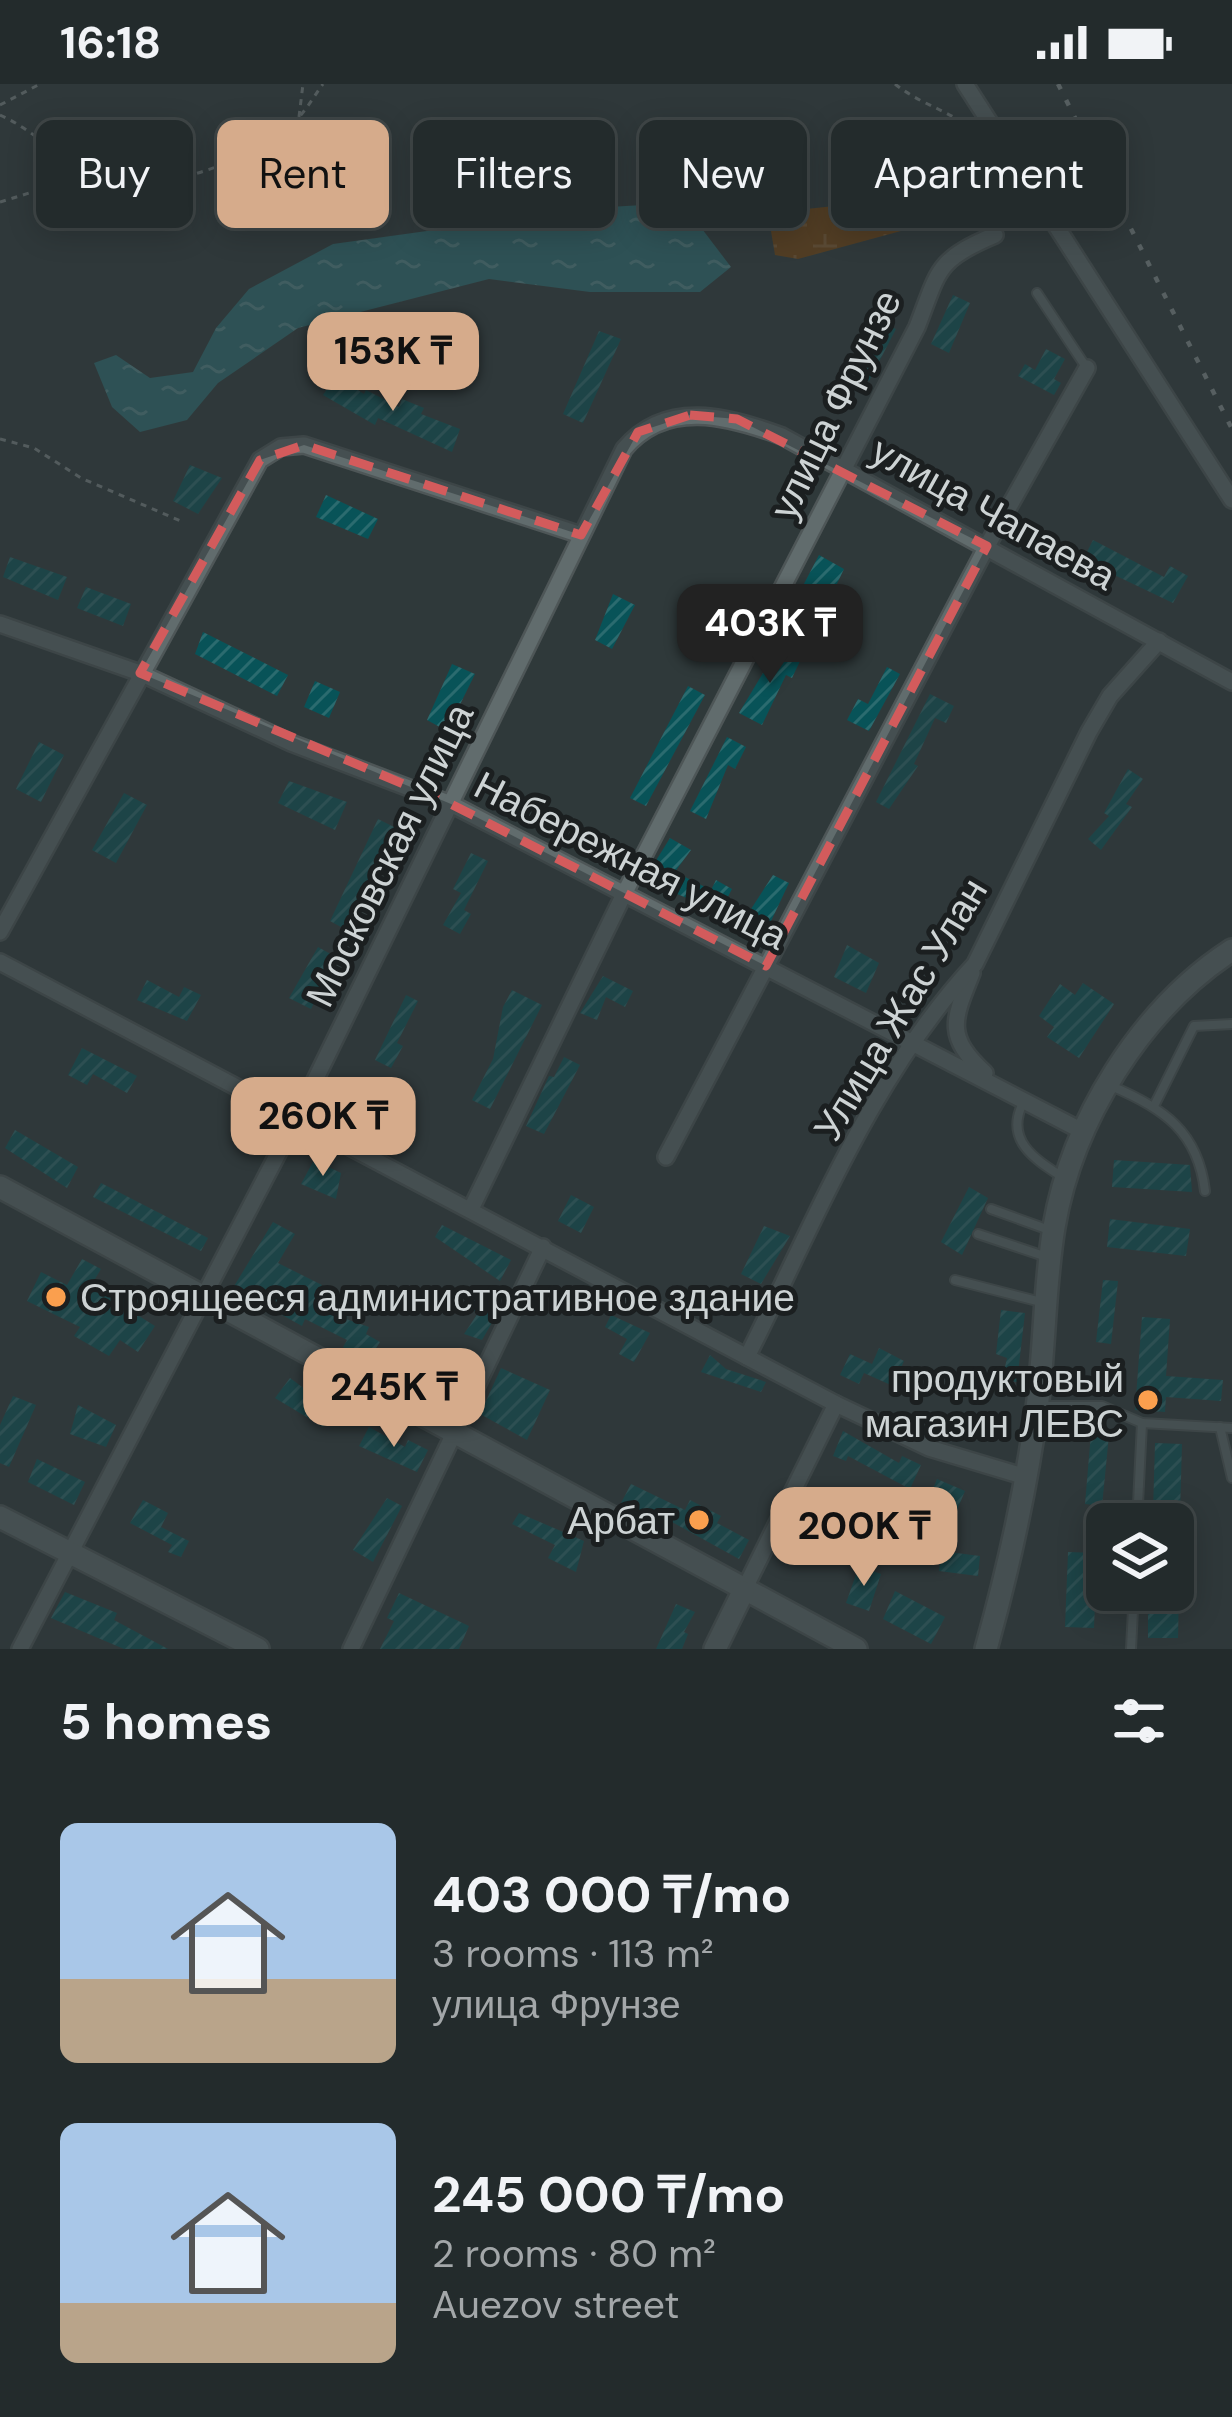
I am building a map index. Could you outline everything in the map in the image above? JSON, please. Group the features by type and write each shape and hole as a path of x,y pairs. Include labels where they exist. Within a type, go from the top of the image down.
{"main road":[{"path":"986,1649 1026,1477 1054,1231 1066,1179 1084,1132 1158,1014 1232,950"},
{"path":"0,1187 856,1649"},
{"path":"0,1517 259,1649"},
{"path":"715,1649 743,1592"}],"street":[{"path":"965,84 1232,500"},
{"name":"улица Фрунзе","path":"471,1209 623,896 917,327 943,261 994,235"},
{"path":"666,1157 987,546 1087,368"},
{"name":"улица Чапаева","path":"659,420 737,419 842,467 1232,682"},
{"name":"Московская улица","path":"20,1649 296,1119 623,448 659,420"},
{"path":"0,932 260,460 281,447 304,445 581,536"},
{"name":"Набережная улица","path":"0,624 140,674 291,743 451,804 1084,1132"},
{"name":"Улица Жас Улан","path":"747,1357 879,1094 975,964 1099,714 1159,641"},
{"path":"0,962 836,1404 928,1448 1026,1477"},
{"path":"975,964 954,1024 956,1040 1002,1089"},
{"path":"351,1649 543,1247"},
{"path":"743,1592 836,1404"}],"lane":[{"path":"1037,293 1087,368"},
{"path":"1155,1104 1194,1026 1232,1024"},
{"path":"1110,1086 1155,1104 1201,1154 1205,1191"},
{"path":"1024,1100 1017,1129 1022,1148 1066,1179"},
{"path":"992,1209 1054,1231"},
{"path":"978,1234 1051,1258"},
{"path":"955,1280 1047,1304"},
{"path":"1037,1406 1102,1406 1142,1423 1232,1428"},
{"path":"1138,1503 1142,1423"},
{"path":"1220,1427 1232,1478"},
{"path":"1131,1649 1133,1611"}],"path":[{"path":"0,105 40,84"},
{"path":"299,118 302,84"},
{"path":"193,172 267,142 299,118 323,84"},
{"path":"895,84 914,100 963,120"},
{"path":"0,115 36,138"},
{"path":"0,202 36,191"},
{"path":"0,439 34,448 81,478 183,523"}],"highlighted area":[{"path":"690,415 737,419 987,546 766,966 451,804 140,673 260,460 304,445 581,535 638,432"}],"green space":[{"path":"831,206 831,228 912,228 798,259 775,255 770,228 807,228 807,209"}],"water":[{"path":"639,205 639,228 701,228 731,267 700,292 590,292 489,279 298,328 218,383 187,420 140,432 112,407 94,363 116,355 150,378 193,372 216,328 249,289 333,244 448,228 615,228 615,207"}],"building":[{"path":"953,295 970,303 949,353 931,344"},
{"path":"876,319 896,329 869,381 854,374"},
{"path":"599,331 621,339 583,423 563,414"},
{"path":"1046,349 1065,359 1054,379 1061,383 1054,395 1018,376 1025,364 1035,370"},
{"path":"336,376 364,394 366,390 399,407 402,399 424,408 421,414 460,429 452,452 378,418 375,425 323,395"},
{"path":"190,465 222,478 198,514 173,501"},
{"path":"326,495 378,519 368,539 316,517"},
{"path":"1093,540 1164,577 1170,566 1188,576 1173,603 1083,560"},
{"path":"819,555 844,569 824,611 815,607 800,636 782,626"},
{"path":"10,557 67,577 58,600 3,577"},
{"path":"86,587 131,604 123,626 77,608"},
{"path":"613,594 635,605 612,649 595,640"},
{"path":"203,632 288,675 277,696 195,654"},
{"path":"778,648 801,659 792,678 786,675 762,725 739,713"},
{"path":"452,664 475,674 447,731 427,720"},
{"path":"887,667 900,674 869,731 847,720 858,699 868,704"},
{"path":"315,681 340,692 329,718 304,707"},
{"path":"688,686 705,695 646,806 630,798"},
{"path":"930,694 954,706 946,723 935,718 914,764 918,766 889,809 876,802"},
{"path":"727,737 746,747 735,769 728,765 706,819 690,811"},
{"path":"39,742 64,755 41,802 16,789"},
{"path":"1128,769 1143,779 1126,804 1132,807 1101,850 1088,839 1109,816 1104,813"},
{"path":"289,781 347,802 335,830 278,803"},
{"path":"124,793 147,805 116,863 92,850"},
{"path":"378,819 400,830 350,932 330,921"},
{"path":"670,838 691,850 671,877 652,867"},
{"path":"471,853 488,861 464,910 471,914 460,934 443,925 461,893 453,889"},
{"path":"679,874 711,890 716,880 732,889 720,912 670,891"},
{"path":"773,875 789,883 763,938 740,926"},
{"path":"847,945 879,963 866,993 834,977"},
{"path":"318,947 336,957 311,1009 289,998"},
{"path":"603,976 633,991 625,1007 606,997 597,1020 580,1013"},
{"path":"147,980 179,997 184,987 201,995 187,1021 137,1000"},
{"path":"1083,983 1114,1004 1079,1058 1047,1037 1054,1027 1039,1016 1060,984 1075,995"},
{"path":"512,990 542,1005 490,1109 472,1100 493,1059 503,1007"},
{"path":"406,995 418,1001 397,1043 403,1046 391,1068 375,1060"},
{"path":"82,1048 137,1076 127,1093 93,1074 87,1085 68,1075"},
{"path":"564,1057 580,1065 544,1134 526,1126 549,1076 554,1077"},
{"path":"15,1130 78,1167 67,1188 5,1148"},
{"path":"314,1160 341,1173 336,1199 301,1184"},
{"path":"1114,1160 1190,1165 1192,1192 1112,1187"},
{"path":"101,1183 208,1238 201,1251 93,1197"},
{"path":"969,1187 988,1198 962,1255 941,1242"},
{"path":"571,1195 594,1207 581,1233 558,1221"},
{"path":"1110,1219 1190,1229 1186,1256 1107,1247"},
{"path":"273,1222 295,1234 278,1263 322,1285 317,1295 350,1311 346,1319 369,1327 366,1334 380,1342 368,1361 343,1347 347,1340 305,1319 302,1326 233,1288"},
{"path":"442,1225 511,1260 500,1281 435,1237"},
{"path":"764,1226 790,1236 761,1284 741,1274"},
{"path":"82,1259 101,1269 95,1279 141,1302 134,1313 155,1326 138,1352 120,1340 109,1356 74,1336 80,1327 27,1301 41,1272 67,1285"},
{"path":"1103,1280 1118,1281 1111,1344 1096,1342"},
{"path":"478,1297 500,1309 482,1340 464,1334 478,1313 471,1309"},
{"path":"1001,1310 1025,1313 1017,1382 1002,1380 1007,1358 996,1354"},
{"path":"611,1315 650,1333 634,1362 619,1354 627,1339 605,1327"},
{"path":"1142,1317 1170,1319 1166,1376 1223,1380 1221,1401 1166,1397 1165,1412 1135,1410"},
{"path":"879,1348 904,1361 893,1386 864,1373 859,1384 840,1375 850,1354 872,1364"},
{"path":"710,1355 726,1369 766,1382 761,1392 701,1372"},
{"path":"501,1368 550,1390 527,1440 480,1414"},
{"path":"290,1378 309,1392 306,1397 333,1408 323,1427 275,1398"},
{"path":"13,1396 36,1405 9,1467 0,1463 0,1425"},
{"path":"78,1405 116,1425 106,1447 70,1434"},
{"path":"369,1427 405,1447 408,1440 428,1450 417,1472 359,1446"},
{"path":"843,1431 899,1463 902,1456 921,1465 910,1489 848,1456 846,1461 833,1456"},
{"path":"1091,1433 1109,1435 1102,1503 1085,1504"},
{"path":"1155,1443 1182,1444 1180,1503 1153,1503"},
{"path":"37,1459 85,1482 74,1505 28,1482"},
{"path":"937,1479 965,1491 955,1515 927,1503"},
{"path":"631,1484 685,1510 690,1500 721,1516 717,1523 749,1540 739,1559 672,1522 669,1528 621,1503"},
{"path":"387,1498 402,1506 373,1562 353,1550"},
{"path":"143,1500 168,1513 161,1527 189,1541 181,1557 168,1552 172,1545 130,1523"},
{"path":"519,1513 584,1541 576,1572 548,1558 555,1545 512,1524"},
{"path":"941,1551 980,1556 978,1576 939,1571"},
{"path":"1068,1552 1086,1553 1086,1611 1095,1611 1094,1628 1065,1627"},
{"path":"859,1566 881,1574 869,1611 846,1603"},
{"path":"895,1591 945,1617 931,1644 883,1619"},
{"path":"65,1592 117,1613 114,1620 168,1649 124,1649 51,1618"},
{"path":"399,1593 469,1626 459,1649 380,1649 394,1621 387,1618"},
{"path":"676,1604 695,1612 684,1632 688,1634 682,1649 656,1649"},
{"path":"1148,1611 1179,1611 1178,1638 1148,1638"}],"railway":[{"path":"1058,84 1232,429"}],"place":[{"name":"Строящееся административное здание","path":"56,1297"},
{"name":"продуктовый магазин ЛЕВС","path":"1148,1400"},
{"name":"Арбат","path":"699,1520"}]}
